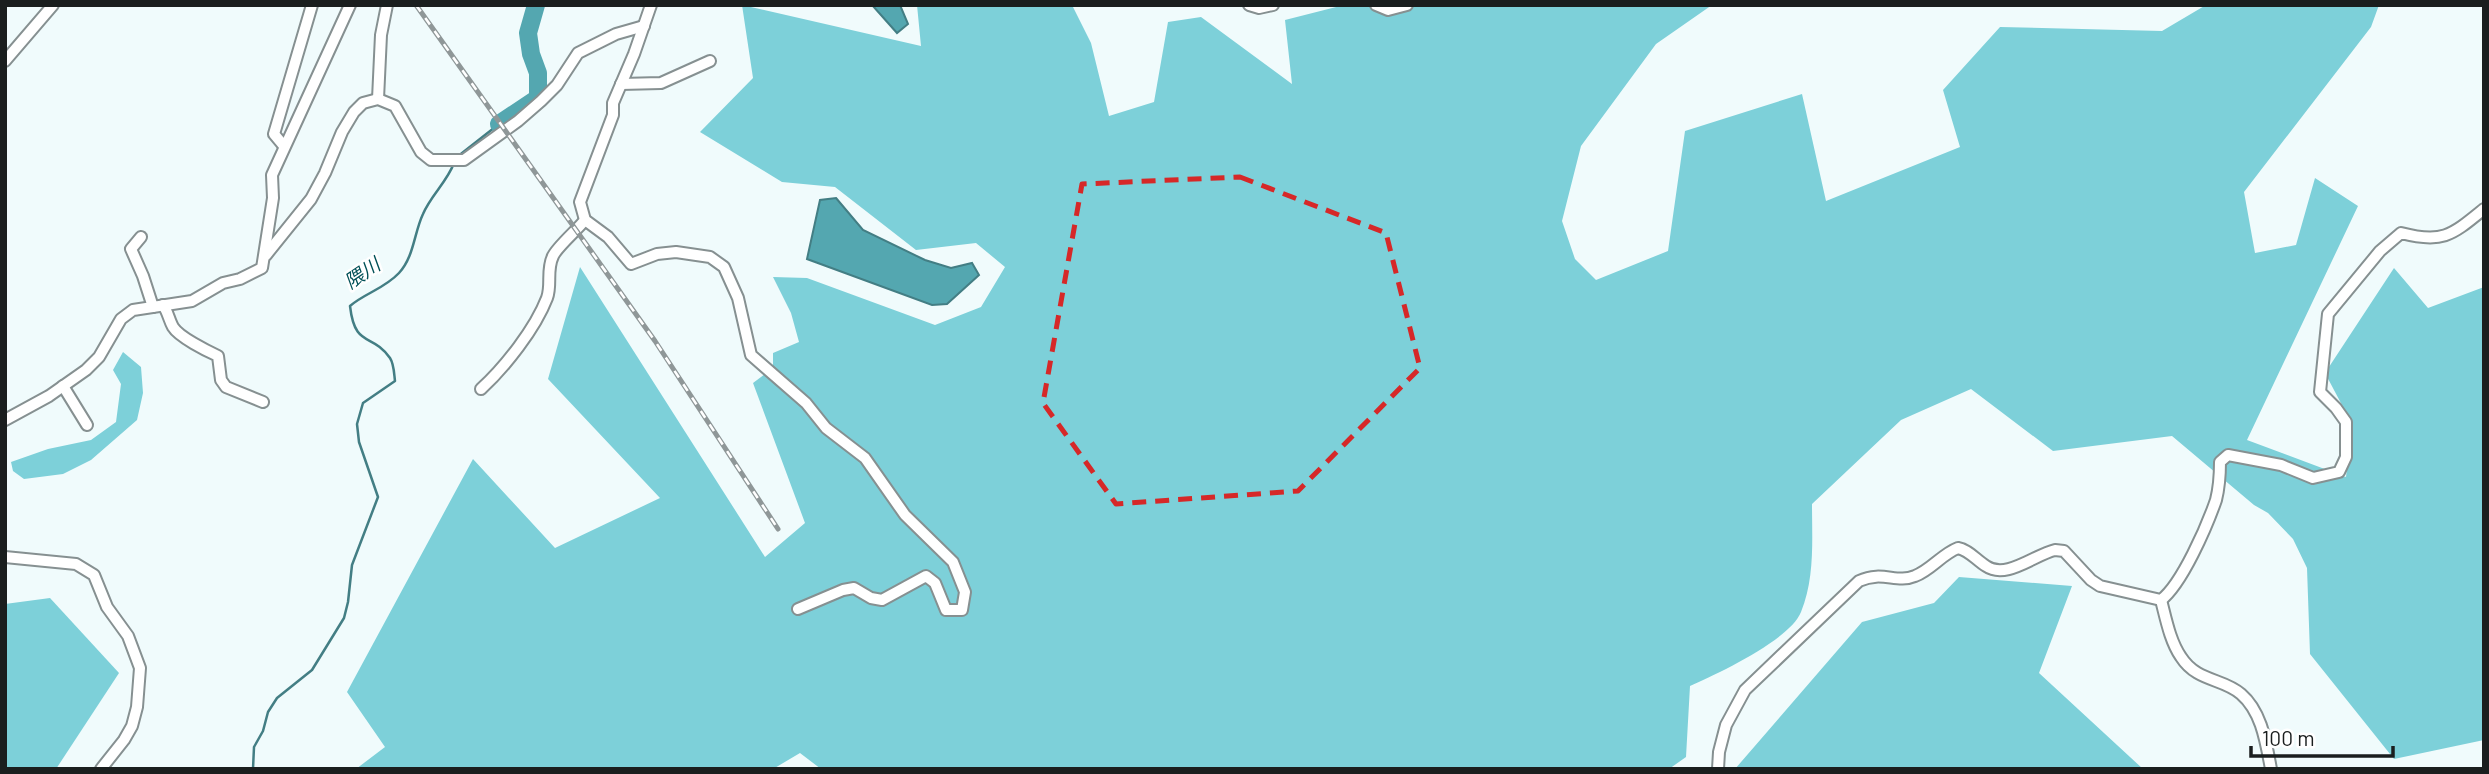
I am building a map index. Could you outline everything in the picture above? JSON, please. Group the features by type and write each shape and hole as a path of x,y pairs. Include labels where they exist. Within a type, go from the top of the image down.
{"street":[{"path":"5,61 53,5"},
{"path":"284,146 274,134 312,5"},
{"path":"5,420 86,370 99,357 121,319 133,310 192,301 223,283 240,279 262,268 273,198 272,175 350,5"},
{"path":"378,99 381,35 387,5"},
{"path":"651,5 613,103 610,124 580,202 585,220 608,237 631,264 657,254 676,252 710,257 724,267 738,299 751,355 806,403 826,428 865,457 905,515 953,562 965,592 962,610 946,610 935,583 926,576 882,600 871,598 854,588 843,590 798,610"},
{"path":"1250,5 1259,8 1273,5"},
{"path":"1376,5 1388,10 1407,5"},
{"path":"264,257 311,199 354,112 363,103 378,99 395,106 421,152 431,160 464,160 541,101 557,85 578,53 615,34 644,26"},
{"path":"621,84 661,83 710,61"},
{"path":"1718,769 1726,725 1745,690 1852,586 1872,575 1902,579 1913,577 1958,548 1963,548 1987,568 2000,571 2046,552 2064,551 2100,586 2161,600 2171,593 2191,557 2216,499 2220,462 2228,455 2281,465 2313,478 2339,472 2346,457 2346,422 2320,393 2328,314 2380,251 2401,233 2430,239 2453,234 2484,209"},
{"path":"481,389 499,373 533,326 548,296 549,269 553,254 585,220"},
{"path":"141,237 131,249 158,306 170,316 173,328 204,350 218,356 221,380 226,387 263,402"},
{"path":"63,386 87,425"},
{"path":"5,557 76,564 94,575 107,607 128,636 141,668 137,708 128,733 101,769"},
{"path":"2161,600 2181,658 2197,674 2241,693 2256,715 2262,725 2271,769"}],"highlighted area":[{"path":"1240,177 1386,233 1420,368 1298,491 1116,504 1043,403 1082,184"}],"shaded area":[{"path":"742,5 921,46 917,5 1072,5 1091,43 1109,116 1154,102 1168,22 1201,17 1292,84 1285,20 1344,5 1712,5 1656,44 1581,146 1562,221 1575,259 1596,280 1668,251 1685,131 1802,94 1826,201 1960,147 1943,90 2000,27 2162,31 2206,5 2379,5 2371,27 2244,192 2255,253 2296,245 2315,178 2358,206 2247,440 2346,477 2352,424 2325,373 2394,268 2428,308 2484,287 2484,740 2394,759 2310,654 2307,568 2293,539 2268,513 2254,505 2172,436 2053,451 1971,389 1901,420 1812,504 1811,572 1801,612 1783,634 1768,645 1690,686 1686,757 1669,769 821,769 800,753 773,769 356,769 385,747 347,692 473,459 555,548 660,498 548,379 580,267 765,557 805,523 753,383 773,368 773,353 799,342 791,313 773,277 807,278 935,325 981,307 1005,267 976,243 916,250 835,187 782,182 700,132 753,78"},
{"path":"872,5 900,5 908,24 897,33"},
{"path":"836,198 863,230 925,260 951,268 972,263 979,275 947,304 932,305 807,259 820,200"},
{"path":"123,352 141,367 143,393 137,420 91,460 63,474 24,479 13,471 11,462 48,449 91,440 116,422 121,384 113,370"},
{"path":"1959,577 2072,586 2039,673 2143,769 1735,769 1862,622 1934,603"},
{"path":"50,598 119,673 56,769 5,769 5,604"}],"waterway":[{"name":"隈川","path":"499,124 538,98 538,73 531,54 528,33 536,5"},
{"name":"隈川","path":"457,157 499,124"},
{"name":"隈川","path":"253,769 254,747 263,731 268,712 277,698 312,670 344,618 352,565 378,497 359,442 357,424 363,403 395,381 394,369 383,350 356,329 350,306 387,283 404,267 423,214 454,163"}],"railway":[{"path":"416,5 655,341 778,529"}]}
